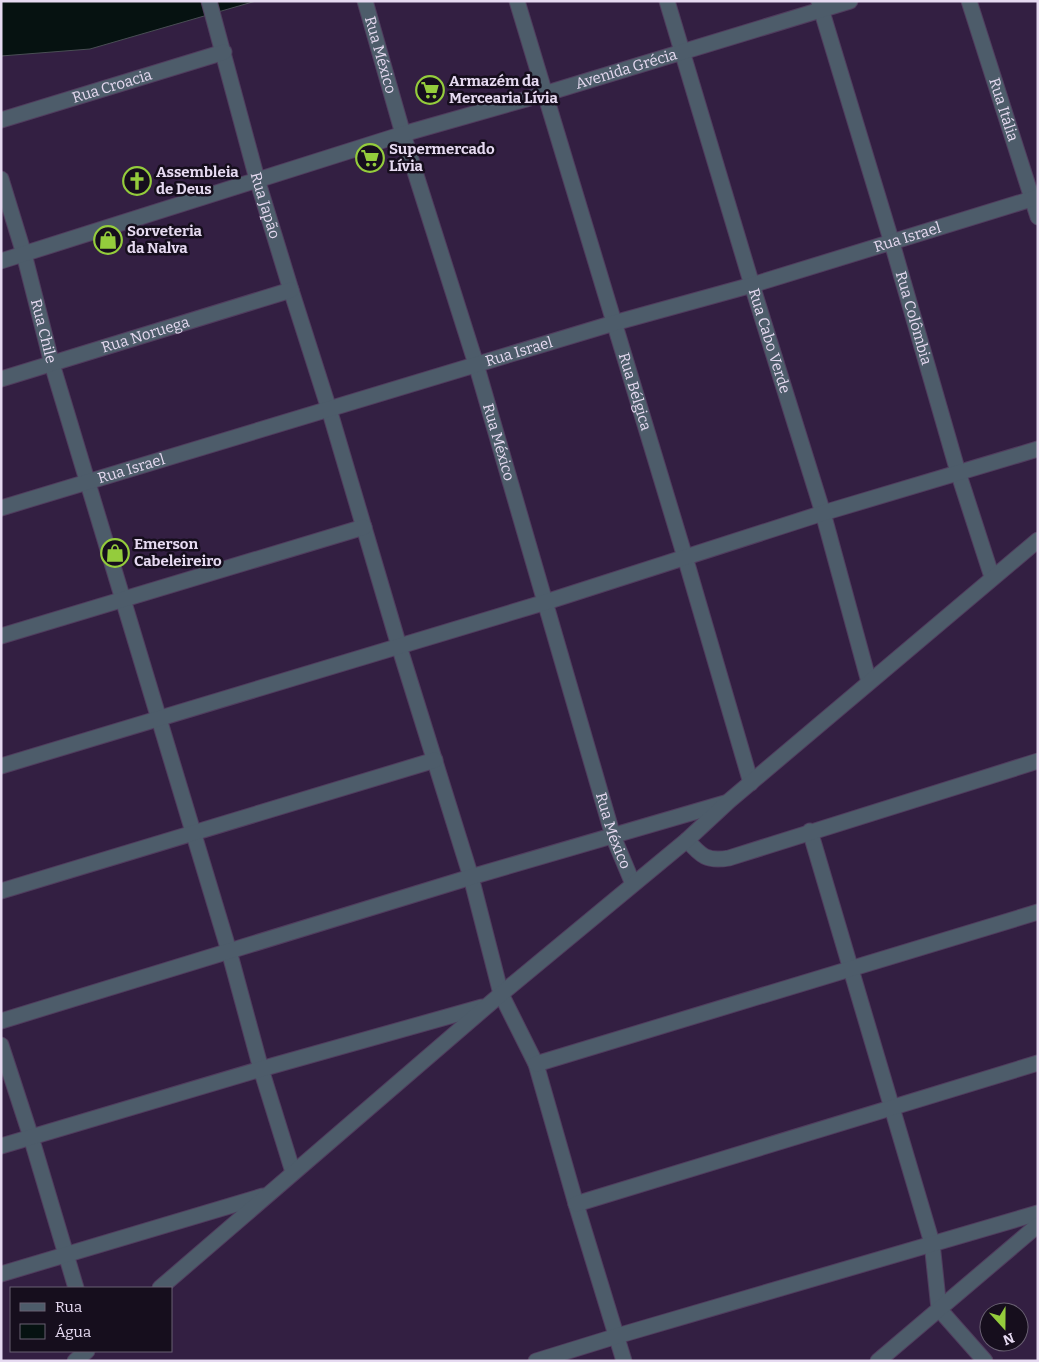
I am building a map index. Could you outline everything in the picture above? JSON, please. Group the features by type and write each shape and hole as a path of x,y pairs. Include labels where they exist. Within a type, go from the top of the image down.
{"street":[{"name":"Rua Japão","path":"209,1 257,179 290,290 329,408 399,646 471,877 501,994 536,1064 624,1361"},
{"name":"Rua México","path":"364,1 403,134 476,364 613,836 633,884"},
{"name":"Rua Bélgica","path":"517,1 685,557 751,783"},
{"name":"Rua Cabo Verde","path":"667,1 752,286 823,513 869,682"},
{"name":"Avenida Grécia","path":"1,261 403,134 682,52 820,6 850,1"},
{"name":"Rua Itália","path":"969,1 1035,198 1038,217"},
{"name":"Rua Colômbia","path":"820,6 892,243 958,472 992,577"},
{"name":"Rua Croacia","path":"1,120 224,52"},
{"name":"Rua Chile","path":"1,179 24,254 52,364 229,951 261,1069 293,1172"},
{"name":"Rua Israel","path":"1,508 614,323 752,286 1035,198"},
{"name":"Rua Noruega","path":"1,379 290,290"},
{"path":"1,766 546,602 823,513 1038,449"},
{"path":"1,636 364,527"},
{"path":"161,1287 488,1005 687,840 729,801 1038,540"},
{"path":"1,891 435,760"},
{"path":"687,840 705,858 716,860 729,858 810,831 1038,761"},
{"path":"1,1020 471,877 729,801"},
{"path":"810,831 932,1243 939,1309 984,1361"},
{"path":"536,1064 1038,912"},
{"path":"1,1146 261,1069 488,1005"},
{"path":"1,1045 31,1137 76,1287"},
{"path":"576,1204 1038,1063"},
{"path":"1,1274 270,1194"},
{"path":"536,1361 1038,1213"},
{"path":"878,1361 1038,1225"},
{"path":"75,1361 86,1352"}],"water":[{"path":"1,1 256,1 90,49 1,56"}],"place":[{"name":"Armazém da Mercearia Lívia","path":"430,90"},
{"name":"Supermercado Lívia","path":"370,158"},
{"name":"Assembleia de Deus","path":"137,181"},
{"name":"Sorveteria da Nalva","path":"108,240"},
{"name":"Emerson Cabeleireiro","path":"115,553"}]}
